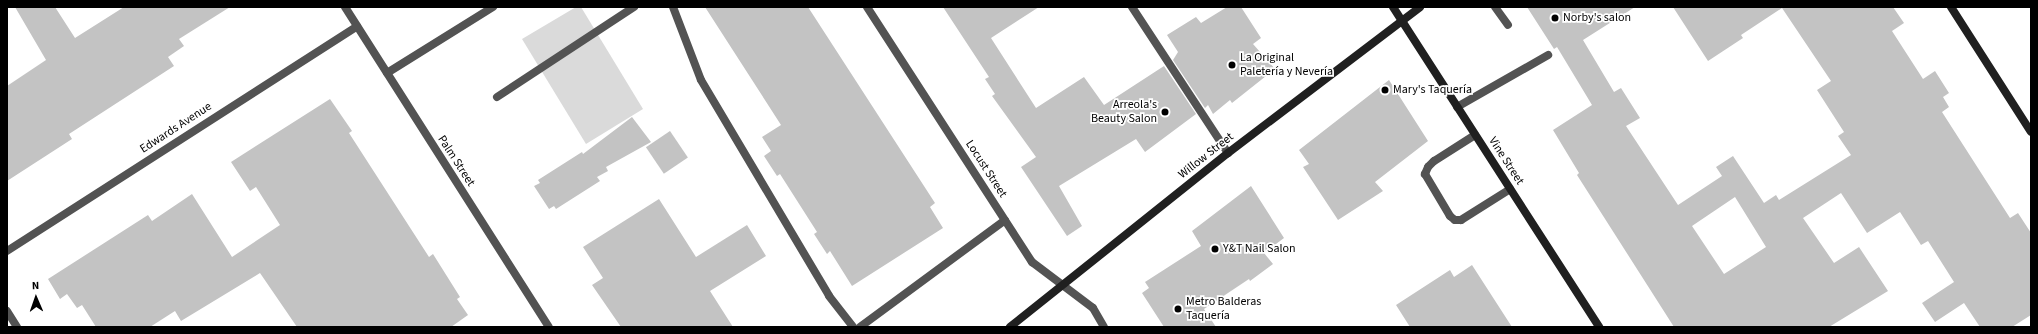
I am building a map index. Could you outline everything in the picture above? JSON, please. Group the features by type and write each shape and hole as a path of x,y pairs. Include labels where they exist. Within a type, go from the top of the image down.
{"main road":[{"name":"Vine Street","path":"1393,7 1599,327"},
{"name":"Willow Street","path":"1010,327 1228,153 1420,7"},
{"path":"1951,7 2031,132"}],"street":[{"name":"Palm Street","path":"345,7 549,327"},
{"path":"387,73 493,7"},
{"path":"497,97 634,7"},
{"path":"673,7 701,80 829,296 853,327"},
{"name":"Locust Street","path":"867,7 1032,262 1093,308 1104,327"},
{"path":"1132,7 1228,153"},
{"path":"1495,7 1508,25"},
{"name":"Edwards Avenue","path":"7,251 357,26"},
{"path":"1457,107 1548,55"},
{"path":"1475,135 1434,161 1425,174 1450,216 1455,220 1461,220 1510,189"},
{"path":"860,327 1005,220"},
{"path":"7,311 17,327"}],"shaded area":[{"path":"576,7 581,7 643,109 586,144 522,39"}],"building":[{"path":"15,7 55,7 75,38 124,7 230,7 179,39 184,46 168,57 174,66 69,134 72,139 7,181 7,86 46,60"},
{"path":"705,7 808,7 935,203 930,207 943,228 852,286 830,251 827,254 814,234 817,232 780,174 777,176 764,156 771,151 762,137 781,125"},
{"path":"943,7 1039,7 991,38 1036,108 1084,77 1104,105 1164,66 1196,114 1145,152 1136,139 1059,186 1082,226 1067,236 1021,167 1036,157 992,96 995,94 985,79 989,77"},
{"path":"1227,7 1241,7 1261,38 1253,44 1275,69 1232,103 1230,100 1213,114 1208,105 1205,108 1173,60 1178,52 1167,35 1196,17 1201,23"},
{"path":"1527,7 1635,7 1583,40 1614,92 1621,88 1640,118 1626,126 1678,205 1722,176 1716,167 1733,156 1764,203 1776,195 1779,200 1851,155 1838,136 1844,132 1817,90 1831,81 1782,8 1741,35 1743,38 1708,61 1673,7 1893,7 1904,23 1892,31 1923,79 1935,71 1949,93 1943,97 1949,107 1942,112 2010,218 2018,213 2031,233 2031,315 2012,327 1980,327 1964,303 1935,322 1922,303 1954,282 1928,241 1921,245 1900,212 1867,233 1841,193 1803,218 1834,263 1859,247 1888,291 1829,327 1674,327 1577,175 1579,173 1553,130 1592,105 1557,47 1554,49","holes":["1735,197 1766,247 1724,274 1692,226"]},
{"path":"1389,80 1428,141 1375,182 1383,191 1338,220 1303,167 1309,164 1299,150"},
{"path":"330,99 352,131 349,133 429,257 433,254 460,297 457,299 468,315 451,327 297,327 260,273 181,321 175,311 150,327 96,327 82,305 77,308 67,294 60,299 48,279 148,215 152,221 192,194 232,257 280,225 256,187 250,191 231,162"},
{"path":"632,117 651,142 606,167 608,171 597,177 600,181 556,209 554,206 549,209 534,186 540,183 538,180 582,152 583,154"},
{"path":"670,131 688,158 664,174 646,147"},
{"path":"1251,186 1284,238 1264,253 1273,264 1250,281 1249,279 1204,309 1216,327 1164,327 1142,293 1149,288 1145,282 1201,246 1192,231"},
{"path":"659,199 696,257 747,225 766,256 710,291 733,327 621,327 592,285 603,278 583,247"},
{"path":"1472,265 1512,327 1410,327 1396,305 1450,270 1454,277"}],"place":[{"name":"Norby's salon","path":"1555,18"},
{"name":"La Original Paletería y Nevería","path":"1232,65"},
{"name":"Mary's Taquería","path":"1385,90"},
{"name":"Arreola's Beauty Salon","path":"1165,112"},
{"name":"Y&T Nail Salon","path":"1215,249"},
{"name":"Metro Balderas Taquería","path":"1178,309"}]}
